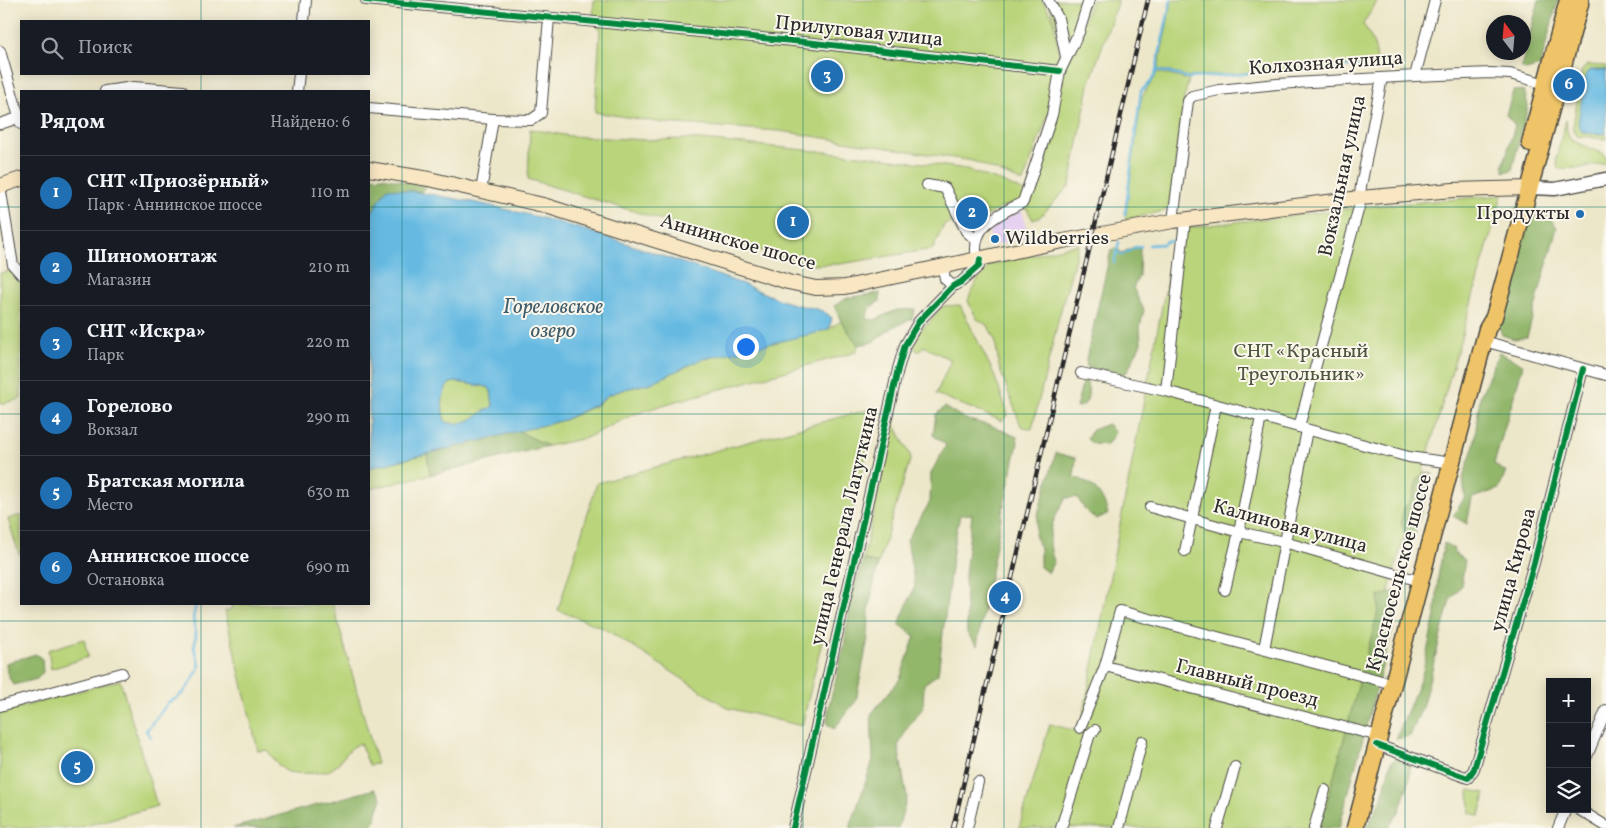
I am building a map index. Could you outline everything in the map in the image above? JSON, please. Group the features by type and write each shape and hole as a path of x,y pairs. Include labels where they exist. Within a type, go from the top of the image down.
{"highway":[{"name":"Красносельское шоссе","path":"1355,828 1485,335 1494,317 1546,84 1568,0"},
{"name":"Красносельское шоссе","path":"1524,188 1580,0"}],"main road":[{"name":"Аннинское шоссе","path":"370,169 428,178 543,206 788,282 816,288 845,287 1063,241 1179,221 1360,198 1453,190 1524,188"},
{"path":"0,186 20,179"}],"street":[{"path":"304,20 306,0"},
{"name":"Прилуговая улица","path":"366,0 814,43 1060,71"},
{"path":"1048,0 1058,18 1066,57"},
{"path":"979,259 975,249 976,240 980,232 990,220 1023,202 1052,115 1060,71 1079,32 1088,0"},
{"name":"Колхозная улица","path":"1179,221 1188,101 1192,96 1239,88 1415,76 1435,0"},
{"path":"370,108 493,119 531,120 541,113 549,18"},
{"path":"0,51 20,116"},
{"path":"1415,76 1510,74 1546,84"},
{"path":"297,90 299,75"},
{"name":"Вокзальная улица","path":"1264,649 1303,428 1326,321 1358,208 1382,78"},
{"path":"113,90 134,87 171,90"},
{"path":"0,124 20,119"},
{"path":"481,191 493,119"},
{"name":"Аннинское шоссе","path":"1524,188 1555,189 1606,179"},
{"path":"927,185 945,188 966,231 976,240"},
{"path":"0,186 13,264 20,273"},
{"path":"1166,391 1179,221"},
{"name":"улица Генерала Лагуткина","path":"793,828 898,369 906,345 919,321 953,286 961,282 979,266 979,259"},
{"path":"942,267 946,279 953,286"},
{"path":"1485,335 1606,375"},
{"name":"улица Кирова","path":"1468,778 1474,769 1534,563 1584,369"},
{"path":"1081,373 1166,391 1408,457 1452,463"},
{"path":"1185,551 1216,405"},
{"path":"1225,590 1239,532 1261,417"},
{"name":"Калиновая улица","path":"1150,507 1239,532 1284,542 1420,581"},
{"path":"1080,728 1105,666 1120,611 1393,684"},
{"name":"Главный проезд","path":"1105,666 1378,740 1468,778"},
{"path":"0,706 122,673"},
{"path":"1591,746 1606,710"},
{"path":"1061,828 1090,734 1095,730"},
{"path":"1119,828 1142,741"},
{"path":"1217,828 1235,767"},
{"path":"967,828 978,782"},
{"path":"1314,828 1325,790"},
{"path":"1558,828 1564,813"},
{"path":"1585,813 1606,826"}],"shaded area":[{"path":"1022,210 1029,238 995,245 989,236 991,225"}],"green space":[{"path":"594,0 1042,0 1053,18 1060,57 1049,112 1023,182 973,161 780,131 663,123 595,112 600,29 594,19"},
{"path":"1048,0 1089,0 1066,57"},
{"path":"1092,0 1118,0 1089,85 1070,185 1040,217 1033,220 1027,209 1009,204 976,221 975,216 944,225 933,249 840,264 809,265 528,179 530,129 570,136 645,140 691,139 869,156 960,168 1003,182 1030,195 1065,68"},
{"path":"1172,0 1378,0 1363,24 1373,42 1377,63 1189,77 1158,69"},
{"path":"1539,0 1558,0 1540,66 1526,70 1521,67 1523,60 1531,60 1531,30"},
{"path":"1588,65 1606,66 1606,70 1591,70 1582,132 1606,134 1606,139 1577,136 1573,127 1582,70"},
{"path":"1157,72 1189,80 1184,98 1170,206 1164,211 1125,220 1141,100"},
{"path":"1524,90 1528,106 1512,170 1504,172 1503,166 1515,125 1506,115 1513,91"},
{"path":"1566,120 1567,131 1571,140 1604,154 1606,163 1580,168 1558,169 1556,159"},
{"path":"383,177 427,186 421,192 387,189 370,215 370,178"},
{"name":"СНТ «Красный Треугольник»","path":"1502,195 1321,828 1019,828 1050,724 1080,732 1177,229 1364,207"},
{"path":"1539,212 1550,219 1557,227 1527,337 1514,339 1502,335 1498,323 1528,218"},
{"path":"1079,244 1032,429 1021,426 999,367 995,339 988,326 977,319 968,301 976,282 990,265"},
{"path":"1134,247 1140,248 1139,276 1133,288 1144,310 1140,327 1141,343 1127,372 1119,375 1087,367 1086,359 1111,250 1117,248 1122,253"},
{"path":"20,269 20,399 0,404 0,273"},
{"path":"880,293 880,301 870,308 867,319 874,320 897,310 915,309 912,319 895,326 873,342 858,345 841,321 834,306 847,298"},
{"path":"960,305 993,372 1008,414 1002,421 936,394 951,360 923,346 919,352 913,347 921,329 929,323 938,311 944,306"},
{"path":"841,321 858,345 856,352 666,404 632,415 586,438 548,446 518,431 564,420 599,404 608,395 651,383 700,360 829,329"},
{"path":"1499,352 1523,365 1494,464 1506,472 1499,489 1472,498 1467,524 1453,516 1465,497 1463,478 1474,445 1480,397"},
{"path":"1084,378 1087,384 1088,398 1084,405 1076,407"},
{"path":"457,382 488,387 491,391 493,405 490,409 465,422 455,424 445,421 442,406 443,396 450,383"},
{"path":"877,407 802,726 728,708 605,629 558,610 597,483"},
{"path":"945,407 965,419 995,427 1017,437 1018,443 1002,513 977,646 967,633 965,575 972,514 960,515 954,543 938,674 924,684 923,708 909,725 898,746 907,798 898,828 850,828 873,760 871,714 900,679 915,636 899,624 915,586 907,540 930,502 931,473 946,445 933,435 936,414"},
{"path":"894,423 911,457 878,564 863,559"},
{"path":"1108,424 1115,433 1107,445 1093,444 1087,439 1092,430"},
{"path":"518,431 548,446 430,475 427,454"},
{"path":"1056,453 1076,458 1074,477 1092,486 1097,491 1108,514 1096,519 1085,510 1077,497 1066,498 1051,528 1050,544 1054,561 1048,573 1040,567 1040,549 1035,535 1038,514"},
{"path":"427,454 430,475 370,489 370,468"},
{"path":"1424,472 1433,474 1413,540 1406,543 1401,521 1404,508 1412,498 1417,481"},
{"path":"20,515 20,554 19,554 8,519"},
{"path":"1444,543 1453,548 1455,554 1465,560 1461,586 1450,600 1422,708 1410,736 1396,739 1422,675 1436,611 1438,577"},
{"path":"863,559 878,564 869,607 868,638 856,701 834,729 827,724 828,710 844,647 851,598"},
{"path":"1403,589 1339,828 1320,828 1378,611 1379,596"},
{"path":"233,605 333,605 377,764 369,765 360,743 352,748 332,769 316,773 286,771 267,750 258,751 225,611 232,609"},
{"path":"84,639 88,657 51,669 48,650"},
{"path":"36,654 42,659 43,672 37,679 13,685 7,673 6,663"},
{"path":"120,680 157,806 78,828 0,828 0,713"},
{"path":"1397,758 1409,760 1410,778 1399,812 1388,828 1366,828 1381,801 1391,762"},
{"path":"375,789 382,798 372,828 233,828"},
{"path":"1469,790 1485,793 1480,816 1470,813"}],"water":[{"path":"1591,70 1606,70 1606,134 1585,132 1579,127 1578,123 1585,76"},
{"name":"Гореловское озеро","path":"387,188 453,198 561,223 744,284 783,301 818,309 832,318 829,329 700,360 651,383 608,395 599,403 564,420 370,468 370,215","holes":["457,382 488,387 491,391 493,405 491,408 465,422 455,424 445,421 443,401 445,391 450,383"]}],"waterway":[{"path":"1125,214 1141,91 1151,82 1155,75 1171,0"},
{"path":"1293,70 1375,66"},
{"path":"1157,70 1189,78 1254,73"},
{"path":"1149,245 1163,244 1167,241 1174,242 1176,240"},
{"path":"1114,263 1119,242"},
{"path":"1116,252 1122,255 1141,246"},
{"path":"151,737 146,731 168,702 184,692 200,665 194,648 196,636 193,618 196,605"}],"railway":[{"path":"953,828 1148,0"}],"cycle path":[{"path":"366,0 814,43 1060,71"},
{"path":"793,828 905,345 919,321 953,286 961,282 979,266 980,259"},
{"path":"1377,745 1468,778 1474,769 1534,563 1583,369"}],"place":[{"name":"СНТ «Искра»","path":"827,76"},
{"name":"Аннинское шоссе","path":"1569,85"},
{"name":"Шиномонтаж","path":"972,213"},
{"name":"Продукты","path":"1580,214"},
{"name":"СНТ «Приозёрный»","path":"793,222"},
{"name":"Wildberries","path":"995,239"},
{"name":"Горелово","path":"1005,597"},
{"name":"Братская могила","path":"77,767"}]}
